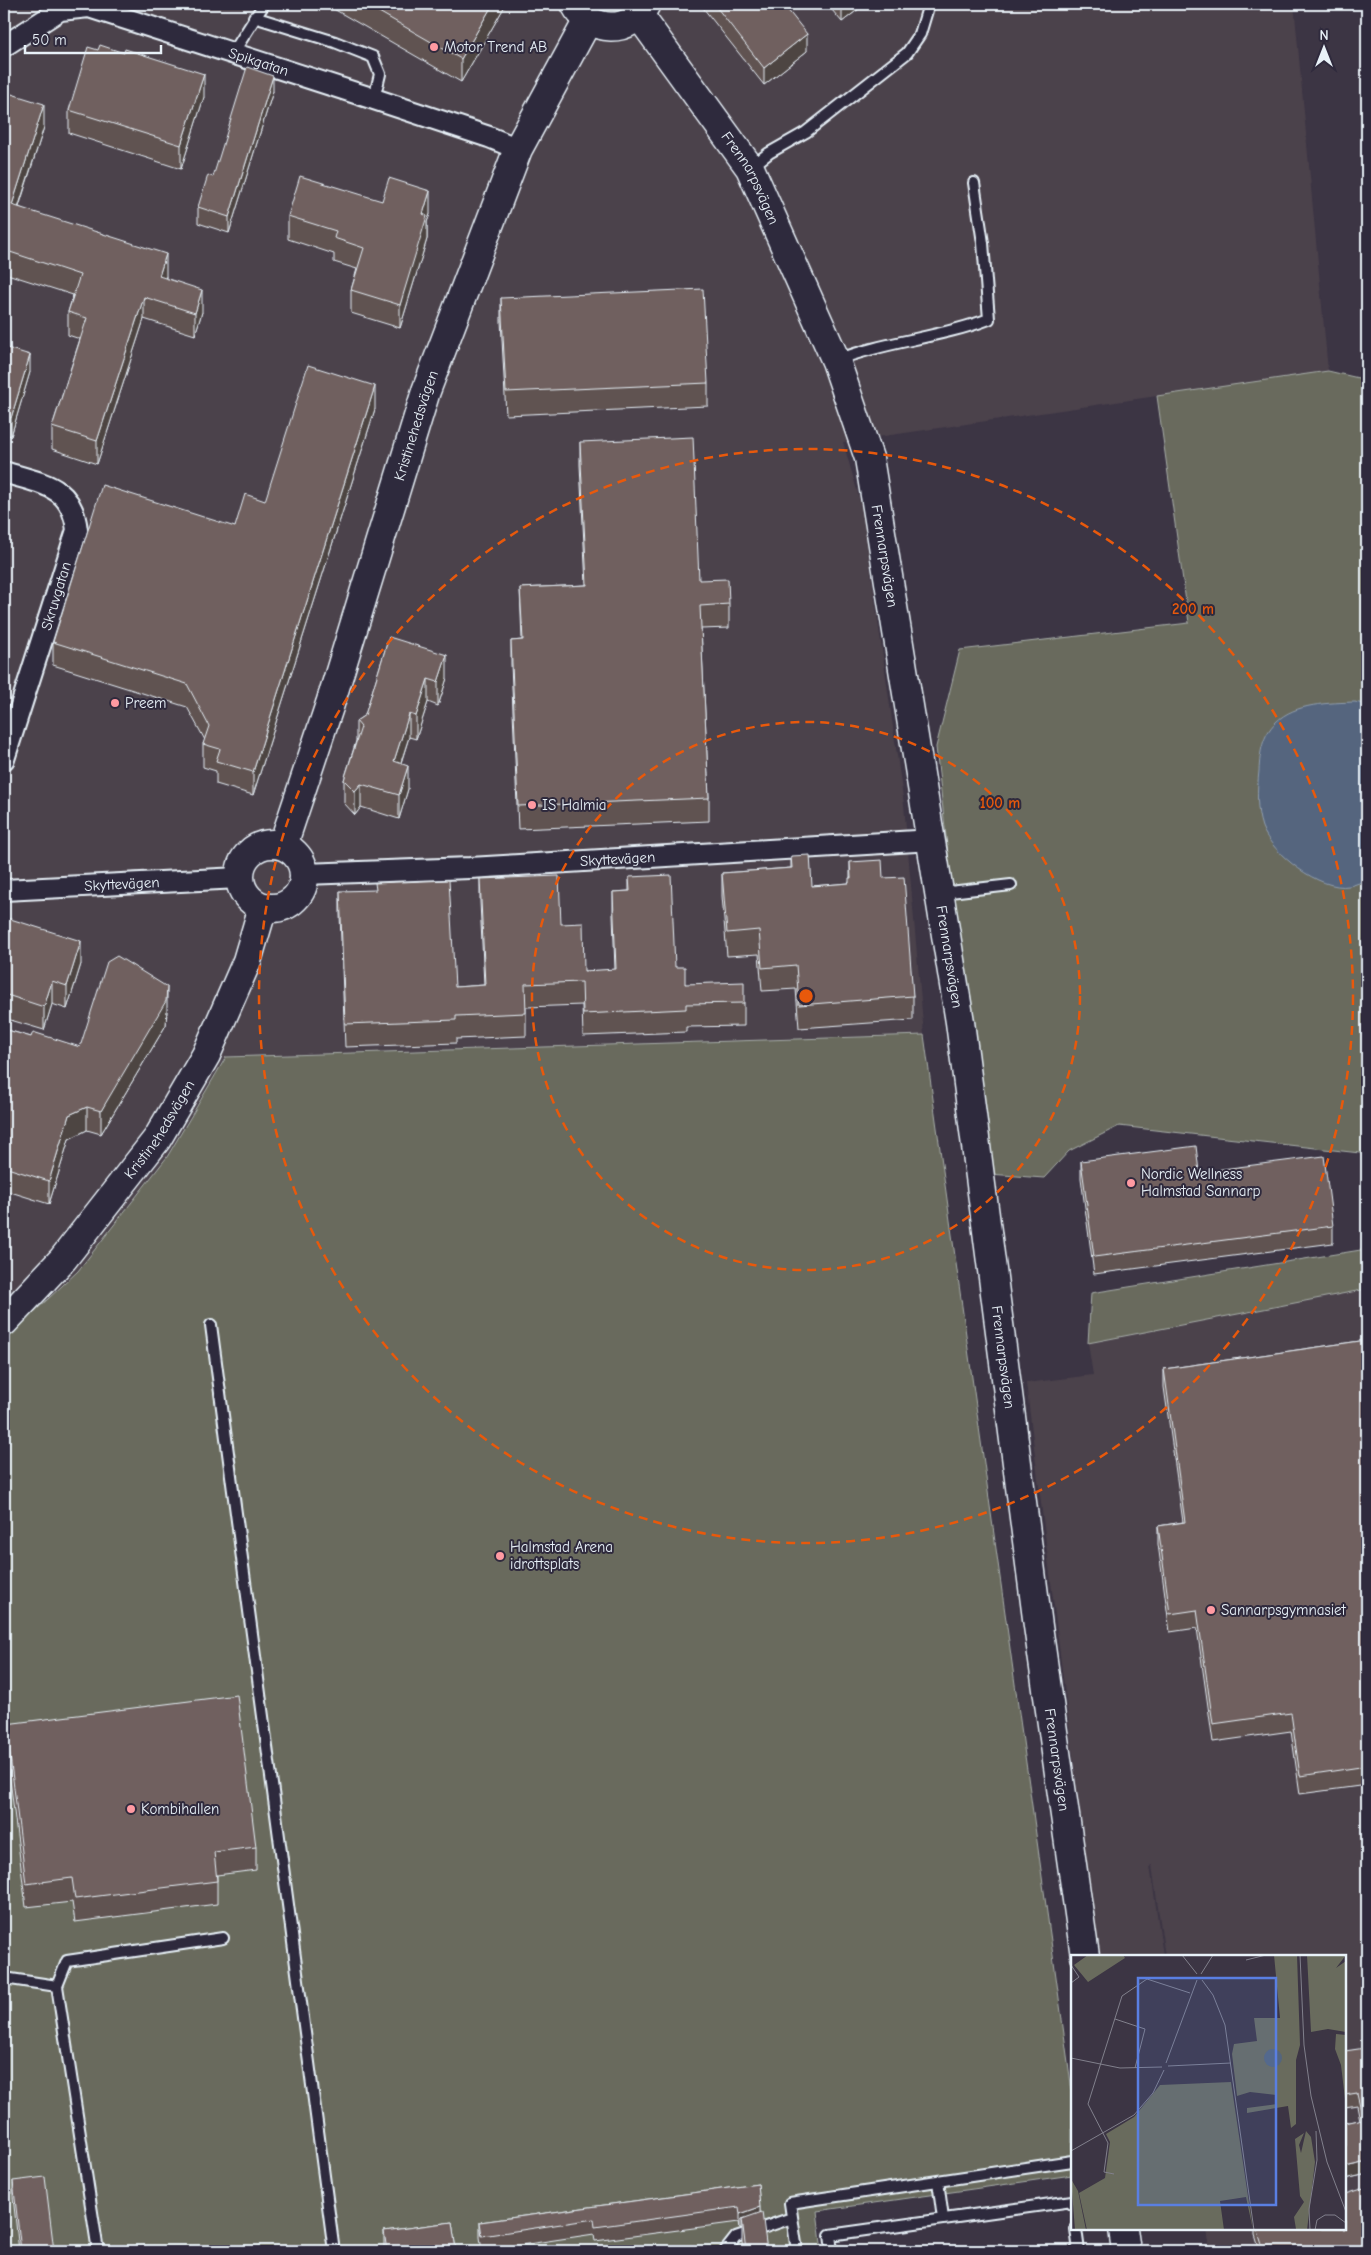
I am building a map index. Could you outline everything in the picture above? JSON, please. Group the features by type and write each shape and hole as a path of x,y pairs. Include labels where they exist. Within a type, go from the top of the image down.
{"street":[{"name":"Spikgatan","path":"4,46 60,10 89,7 374,98 489,137 518,150"},
{"name":"Frennarpsvägen","path":"642,9 750,168 836,361 869,458 960,1022 1038,1626 1085,1955"},
{"name":"Kristinehedsvägen","path":"283,845 330,704 426,391 518,150 581,12 600,26 614,27 627,23 642,9"},
{"name":"Skruvgatan","path":"4,472 53,487 70,503 76,530 4,759"},
{"name":"Skyttevägen","path":"304,874 470,868 932,840"},
{"path":"270,843 283,845 298,857 304,874 302,888 293,899 277,907 263,907 247,896 239,878 243,861 254,848 270,843"},
{"name":"Skyttevägen","path":"4,890 239,878"},
{"name":"Kristinehedsvägen","path":"4,1322 63,1259 156,1139 206,1055 247,961 263,907"},
{"path":"1123,2230 1126,2251"}],"lane":[{"path":"233,52 264,4"},
{"path":"750,168 769,153 806,132 907,52 920,34 929,4"},
{"path":"254,17 335,42 373,57 380,74 374,98"},
{"path":"836,361 862,350 968,327 989,319 983,243 974,183"},
{"path":"940,893 1011,885"},
{"path":"211,1325 334,2251"},
{"path":"98,2251 57,1986 67,1961 224,1938"},
{"path":"4,1978 57,1986"},
{"path":"797,2251 790,2203 1071,2161"},
{"path":"938,2181 943,2219"},
{"path":"832,2251 830,2235 1071,2201"},
{"path":"725,2251 736,2237 792,2218"},
{"path":"1076,2230 1078,2251"}],"shaded area":[{"path":"4,4 1294,4 1328,371 843,442 862,508 904,805 924,1035 226,1057 167,1157 78,1271 4,1340"},
{"name":"Sannarpsgymnasiet","path":"1367,1289 1367,2251 1210,2251 1207,2230 1346,2230 1346,1955 1165,1955 1152,1865 1150,1866 1163,1955 1098,1955 1026,1383 1093,1375 1088,1343"}],"green space":[{"path":"584,4 636,4 613,18"},
{"path":"1328,371 1367,380 1367,1157 1360,1153 1119,1126 1069,1151 1044,1178 989,1174 956,926 936,747 960,650 1189,623 1157,396"},
{"name":"Halmstad Arena idrottsplats","path":"924,1035 1071,2084 1071,2175 817,2211 822,2251 4,2251 4,1340 78,1271 167,1157 226,1057"},
{"path":"1367,1249 1367,1289 1088,1343 1091,1293"}],"water":[{"path":"1355,702 1367,705 1367,880 1349,886 1337,886 1311,877 1298,869 1286,859 1267,837 1262,827 1258,806 1259,764 1261,751 1271,727 1284,716 1313,705"}],"building":[{"path":"365,4 493,4 461,59"},
{"path":"714,4 783,4 807,34 764,68"},
{"path":"100,45 124,53 125,49 204,74 181,145 69,110 88,47 98,50"},
{"path":"247,67 273,76 229,217 198,207 208,175 213,177"},
{"path":"5,92 44,104 12,205 166,254 159,276 202,290 195,313 144,297 97,441 52,427 87,318 68,312 80,275 4,250"},
{"path":"300,176 382,201 389,178 430,191 423,214 427,216 400,305 351,290 364,248 334,238 336,231 288,216"},
{"path":"703,289 708,383 506,392 501,298"},
{"path":"4,347 30,355 11,418 4,416"},
{"path":"308,365 375,386 253,772 216,761 220,749 203,744 209,726 187,684 53,642 102,485 235,527 245,494 265,501"},
{"path":"693,437 699,580 728,579 729,604 700,606 709,798 518,806 511,641 523,640 520,588 587,585 580,442"},
{"path":"389,637 447,655 438,682 428,679 416,716 409,714 394,761 408,766 399,795 361,784 355,791 344,780 361,727 356,721 365,715"},
{"path":"810,855 812,886 849,883 849,878 851,878 850,862 882,860 883,878 904,877 913,996 799,1005 796,965 762,968 759,930 727,933 722,873 792,868 791,856"},
{"path":"671,875 675,967 685,967 685,984 744,982 744,1003 686,1004 686,1009 583,1014 582,982 525,984 526,1013 456,1016 456,1020 345,1024 340,891 376,890 375,883 449,880 455,987 485,985 480,879 559,876 561,924 583,923 584,971 616,969 613,892 630,891 629,877"},
{"path":"4,917 81,941 67,986 52,981 44,1007 4,994"},
{"path":"117,956 167,987 166,1001 101,1111 87,1107 69,1115 49,1181 4,1167 4,1029 31,1037 33,1032 80,1047 107,962"},
{"path":"1196,1146 1199,1172 1324,1156 1333,1226 1094,1257 1081,1161"},
{"path":"1367,1340 1367,1766 1300,1776 1291,1713 1213,1724 1197,1610 1170,1614 1158,1526 1185,1522 1164,1369"},
{"name":"Kombihallen","path":"237,1695 256,1847 214,1852 217,1881 75,1899 72,1878 26,1884 6,1724"},
{"path":"1365,2048 1367,2067 1367,2162 1346,2167 1346,2123 1363,2119 1357,2093 1346,2095 1346,2051"},
{"path":"45,2177 54,2251 21,2251 13,2181"},
{"path":"758,2184 760,2207 740,2214 739,2207 595,2227 594,2219 482,2236 480,2222"},
{"path":"1367,2187 1367,2251 1264,2251 1257,2230 1346,2230 1346,2194"},
{"path":"762,2212 767,2251 746,2251 742,2219"},
{"path":"452,2222 456,2250 387,2251 384,2231"}],"place":[{"name":"Motor Trend AB","path":"434,47"},
{"name":"Preem","path":"115,703"},
{"name":"IS Halmia","path":"532,805"},
{"name":"Nordic Wellness Halmstad Sannarp","path":"1131,1183"},
{"name":"Halmstad Arena idrottsplats","path":"500,1556"},
{"name":"Sannarpsgymnasiet","path":"1211,1610"},
{"name":"Kombihallen","path":"131,1809"}]}
